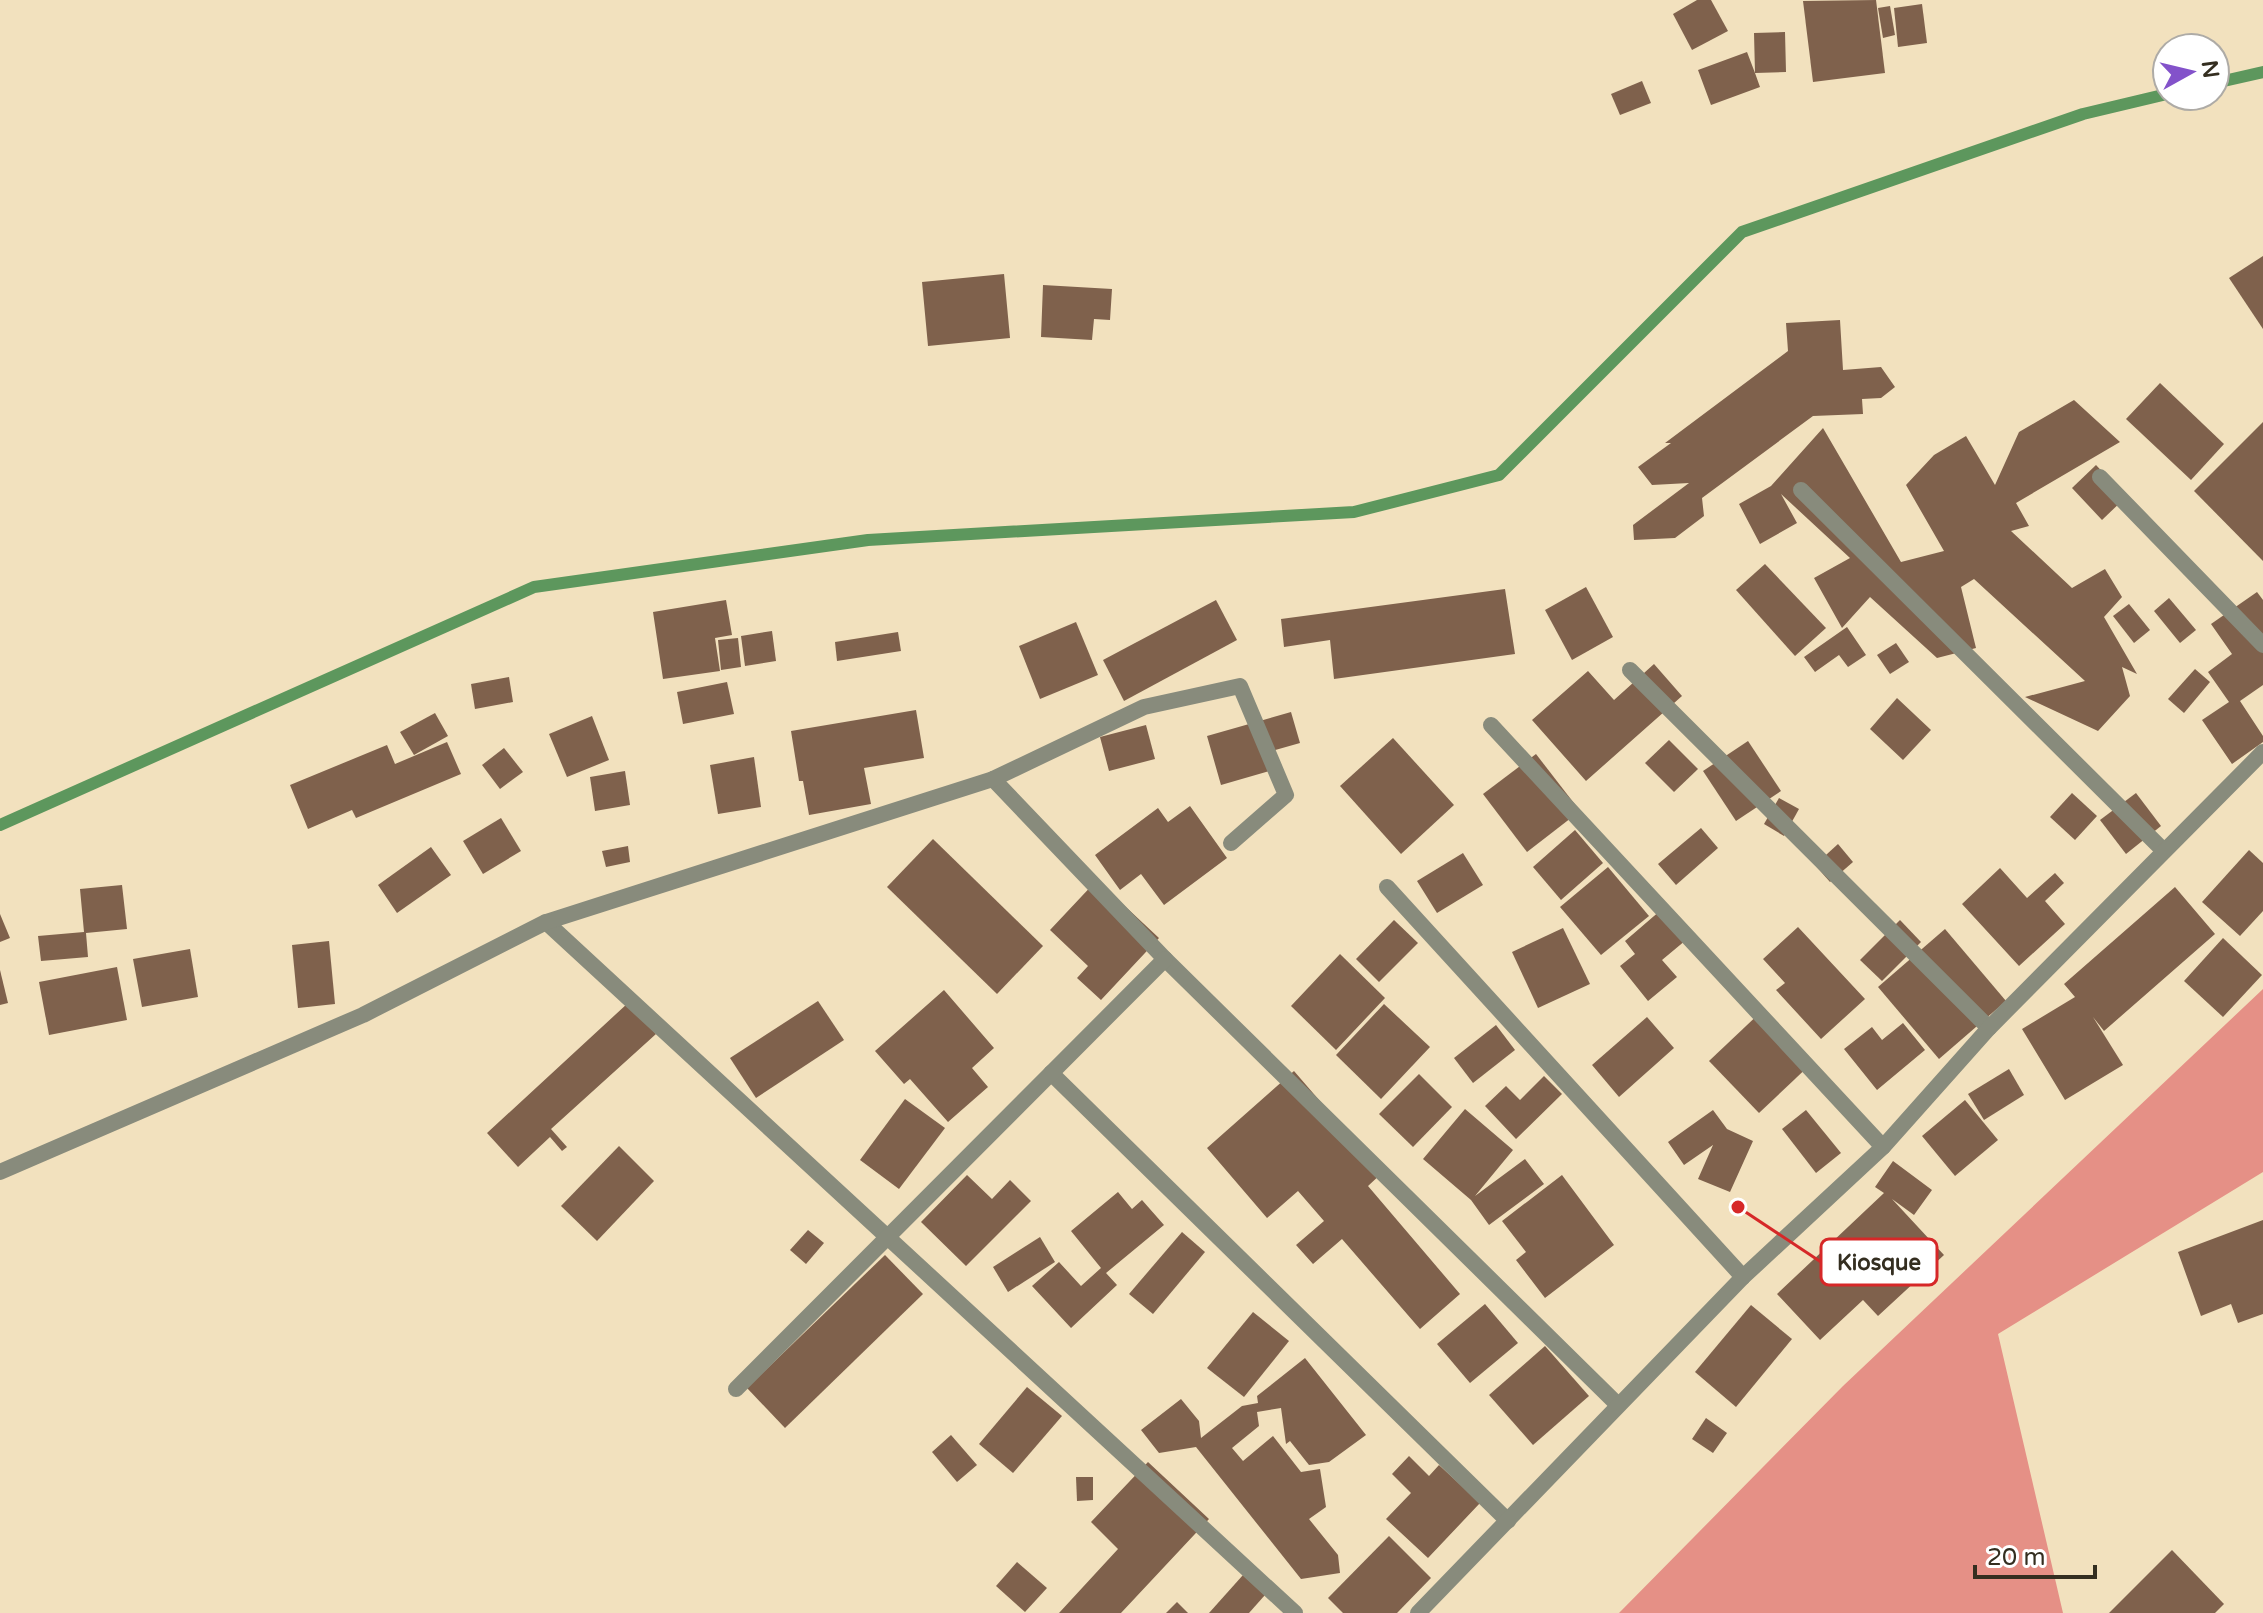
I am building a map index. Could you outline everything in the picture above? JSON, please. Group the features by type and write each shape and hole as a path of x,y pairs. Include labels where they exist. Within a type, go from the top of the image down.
{"street":[{"path":"2100,477 2263,645"},
{"path":"1801,490 2164,851"},
{"path":"1630,670 1989,1028"},
{"path":"0,1172 363,1015 546,922 993,779 1144,707 1240,686 1286,795 1231,843"},
{"path":"1491,725 1883,1147"},
{"path":"1418,1613 1743,1277 1883,1147 1989,1028 2263,752"},
{"path":"993,779 1165,959 1618,1405"},
{"path":"1387,887 1743,1277"},
{"path":"546,922 1295,1613"},
{"path":"736,1389 1165,959"},
{"path":"1051,1073 1508,1521"}],"shaded area":[{"path":"2263,989 2263,1172 1998,1334 2063,1613 1619,1613 1843,1386"}],"building":[{"path":"1697,0 1711,0 1728,31 1692,50 1673,14"},
{"path":"1876,0 1885,73 1813,82 1803,1"},
{"path":"1922,4 1927,43 1898,47 1894,8"},
{"path":"1890,6 1895,35 1883,38 1878,8"},
{"path":"1785,32 1786,72 1755,73 1754,33"},
{"path":"1747,52 1760,87 1711,105 1698,70"},
{"path":"1642,81 1651,103 1620,115 1611,94"},
{"path":"2263,256 2263,329 2229,278"},
{"path":"1004,274 1010,338 928,346 922,282"},
{"path":"1043,285 1112,289 1110,320 1094,319 1092,340 1041,337"},
{"path":"1840,320 1843,370 1881,367 1895,387 1881,398 1862,399 1863,414 1813,416 1702,498 1704,516 1675,538 1634,540 1633,525 1689,483 1652,485 1638,467 1671,443 1665,443 1788,351 1786,323"},
{"path":"2160,383 2224,444 2191,480 2126,419"},
{"path":"2074,400 2120,442 2016,503 2029,526 2011,531 2072,588 2105,569 2122,597 2104,617 2137,674 2122,667 2130,696 2098,731 2025,697 2085,681 1974,579 1961,587 1976,648 1937,658 1870,597 1842,628 1814,578 1850,558 1781,494 1797,523 1760,544 1739,504 1771,486 1823,428 1901,562 1944,551 1906,485 1934,455 1966,436 1995,485 2019,432"},
{"path":"2263,422 2263,561 2194,491"},
{"path":"2096,465 2126,497 2102,520 2072,488"},
{"path":"1765,564 1826,628 1795,656 1736,590"},
{"path":"1586,587 1613,637 1572,660 1545,610"},
{"path":"1505,589 1515,654 1334,679 1330,640 1284,647 1281,619"},
{"path":"2257,592 2263,600 2263,685 2240,701 2263,736 2263,742 2232,764 2202,720 2229,702 2208,672 2232,654 2211,624"},
{"path":"2169,598 2196,630 2180,643 2154,611"},
{"path":"726,600 732,635 715,638 720,671 663,679 653,612"},
{"path":"1216,600 1237,640 1124,701 1103,660"},
{"path":"2129,604 2150,630 2134,643 2113,616"},
{"path":"1076,622 1098,675 1040,699 1019,646"},
{"path":"1847,627 1866,655 1848,667 1839,655 1815,672 1804,657"},
{"path":"772,631 776,661 745,666 741,636"},
{"path":"898,632 901,651 837,661 835,642"},
{"path":"738,638 741,667 721,670 718,640"},
{"path":"1896,643 1909,662 1890,674 1877,655"},
{"path":"1654,664 1682,696 1586,781 1532,720 1588,671 1614,700"},
{"path":"2195,669 2210,682 2184,713 2168,699"},
{"path":"509,677 513,702 475,709 471,684"},
{"path":"727,682 734,714 683,724 677,692"},
{"path":"1897,698 1931,730 1903,760 1870,729"},
{"path":"916,710 924,758 864,768 871,804 809,815 803,781 799,781 791,731"},
{"path":"1291,712 1300,743 1268,752 1273,770 1221,785 1207,736"},
{"path":"435,713 448,736 414,755 400,732"},
{"path":"592,716 609,760 567,777 549,734"},
{"path":"1146,725 1155,759 1109,771 1100,737"},
{"path":"1393,738 1454,805 1401,854 1340,786"},
{"path":"1669,740 1698,769 1674,792 1645,763"},
{"path":"1748,741 1781,791 1736,821 1703,771"},
{"path":"447,742 461,774 356,818 352,810 308,829 290,785 387,745 395,764"},
{"path":"504,748 523,772 500,789 482,765"},
{"path":"1536,754 1580,811 1527,852 1483,794"},
{"path":"754,757 761,807 718,814 710,765"},
{"path":"625,771 630,805 595,811 590,777"},
{"path":"2072,793 2097,816 2075,840 2050,817"},
{"path":"2136,793 2161,826 2126,854 2100,820"},
{"path":"1779,798 1799,809 1784,836 1764,824"},
{"path":"1190,806 1227,858 1164,905 1141,874 1120,890 1095,855 1158,808 1168,822"},
{"path":"501,818 521,851 483,874 463,841"},
{"path":"1701,828 1718,848 1676,885 1658,864"},
{"path":"1575,830 1603,863 1561,900 1533,867"},
{"path":"933,839 1043,946 997,994 887,887"},
{"path":"1838,844 1853,862 1830,882 1815,865"},
{"path":"628,846 630,862 606,867 602,851"},
{"path":"431,847 451,875 397,913 378,885"},
{"path":"2249,850 2263,863 2263,911 2240,936 2202,902"},
{"path":"1463,853 1483,885 1437,913 1417,881"},
{"path":"1608,867 1649,916 1601,955 1560,907"},
{"path":"2000,868 2027,898 2055,873 2064,883 2045,901 2065,924 2019,966 1962,904"},
{"path":"1097,880 1159,938 1101,1000 1077,978 1088,966 1050,930"},
{"path":"122,885 127,929 86,933 88,957 41,961 38,936 84,932 80,889"},
{"path":"2175,887 2215,934 2104,1031 2093,1017 2123,1065 2065,1100 2022,1029 2075,997 2064,984"},
{"path":"1661,910 1686,940 1662,960 1677,977 1648,1001 1620,966 1635,954 1625,941"},
{"path":"0,914 10,938 0,942"},
{"path":"1394,920 1418,943 1379,982 1356,959"},
{"path":"1900,920 1921,942 1882,981 1860,960"},
{"path":"1798,927 1865,999 1821,1039 1776,990 1785,983 1763,959"},
{"path":"1563,928 1590,984 1538,1008 1512,952"},
{"path":"1945,929 2006,1001 1939,1059 1878,987"},
{"path":"2223,938 2262,975 2223,1017 2184,981"},
{"path":"329,941 335,1004 298,1008 292,945"},
{"path":"190,949 198,997 142,1007 133,959"},
{"path":"1340,954 1385,998 1336,1050 1291,1006"},
{"path":"117,967 127,1020 49,1035 39,982"},
{"path":"0,970 8,1003 0,1005"},
{"path":"944,990 994,1048 972,1068 988,1087 948,1122 910,1079 904,1084 875,1051"},
{"path":"818,1001 844,1040 756,1098 730,1058"},
{"path":"628,1003 656,1034 551,1129 567,1147 562,1151 550,1137 518,1167 487,1133"},
{"path":"1384,1004 1430,1047 1381,1099 1336,1055"},
{"path":"1764,1009 1813,1062 1759,1113 1709,1061"},
{"path":"1647,1017 1674,1048 1619,1097 1592,1065"},
{"path":"1903,1023 1925,1050 1877,1090 1844,1049 1872,1027 1882,1040"},
{"path":"1496,1025 1515,1050 1473,1083 1454,1058"},
{"path":"2009,1069 2024,1095 1984,1120 1968,1094"},
{"path":"1294,1071 1382,1173 1368,1186 1460,1294 1420,1329 1342,1239 1313,1264 1296,1245 1324,1221 1298,1191 1267,1218 1207,1148"},
{"path":"1419,1074 1452,1107 1413,1147 1379,1114"},
{"path":"1544,1076 1562,1094 1516,1139 1485,1106 1506,1086 1520,1100"},
{"path":"905,1099 945,1128 899,1189 860,1160"},
{"path":"1965,1100 1998,1140 1955,1176 1922,1136"},
{"path":"1465,1109 1513,1150 1475,1196 1525,1159 1544,1184 1489,1225 1471,1200 1423,1159"},
{"path":"1713,1110 1727,1129 1753,1141 1730,1192 1698,1179 1713,1145 1684,1165 1668,1142"},
{"path":"1806,1110 1841,1153 1816,1173 1782,1129"},
{"path":"619,1146 654,1181 597,1241 561,1206"},
{"path":"1893,1161 1932,1190 1914,1215 1892,1199 1944,1255 1878,1316 1863,1300 1820,1340 1777,1294 1884,1193 1875,1187"},
{"path":"967,1175 992,1199 1010,1180 1031,1201 966,1266 921,1222"},
{"path":"1562,1175 1614,1245 1545,1298 1516,1260 1526,1252 1502,1221"},
{"path":"1118,1192 1132,1209 1142,1200 1164,1225 1106,1273 1117,1285 1071,1328 1032,1286 1059,1262 1081,1286 1101,1268 1071,1231"},
{"path":"2263,1220 2263,1314 2238,1323 2231,1304 2201,1316 2178,1252"},
{"path":"808,1230 824,1243 806,1264 790,1250"},
{"path":"1182,1232 1205,1252 1153,1314 1129,1294"},
{"path":"1040,1237 1055,1262 1008,1292 993,1267"},
{"path":"885,1255 923,1294 785,1428 747,1388"},
{"path":"1485,1304 1518,1343 1470,1383 1437,1344"},
{"path":"1751,1305 1792,1339 1736,1407 1695,1372"},
{"path":"1253,1312 1289,1341 1244,1397 1207,1368"},
{"path":"1545,1346 1589,1396 1533,1445 1489,1395"},
{"path":"1305,1358 1366,1435 1329,1462 1309,1465 1290,1441 1286,1444 1281,1408 1257,1412 1259,1426 1232,1448 1243,1461 1273,1436 1301,1472 1320,1469 1326,1507 1309,1519 1338,1555 1340,1573 1301,1579 1196,1447 1159,1453 1141,1430 1181,1399 1199,1421 1201,1438 1242,1406 1258,1403 1257,1396"},
{"path":"1027,1387 1062,1416 1013,1473 979,1444"},
{"path":"1706,1418 1727,1433 1713,1453 1692,1439"},
{"path":"951,1435 977,1465 957,1482 932,1452"},
{"path":"1409,1456 1429,1476 1439,1465 1480,1503 1428,1558 1386,1519 1411,1493 1392,1474"},
{"path":"1148,1462 1209,1519 1121,1613 1059,1613 1118,1549 1091,1522"},
{"path":"1076,1477 1093,1477 1093,1500 1077,1501"},
{"path":"1389,1536 1431,1578 1397,1613 1343,1613 1328,1598"},
{"path":"2172,1550 2224,1604 2215,1613 2109,1613"},
{"path":"1017,1562 1047,1588 1025,1612 996,1586"},
{"path":"1243,1575 1265,1595 1249,1613 1209,1613"},
{"path":"1177,1602 1188,1613 1166,1613"}],"waterway":[{"path":"2231,79 2263,72"},
{"path":"0,825 534,587 868,540 1354,512 1499,475 1742,232 2083,114 2151,98"}],"place":[{"name":"Kiosque","path":"1738,1207"}]}
